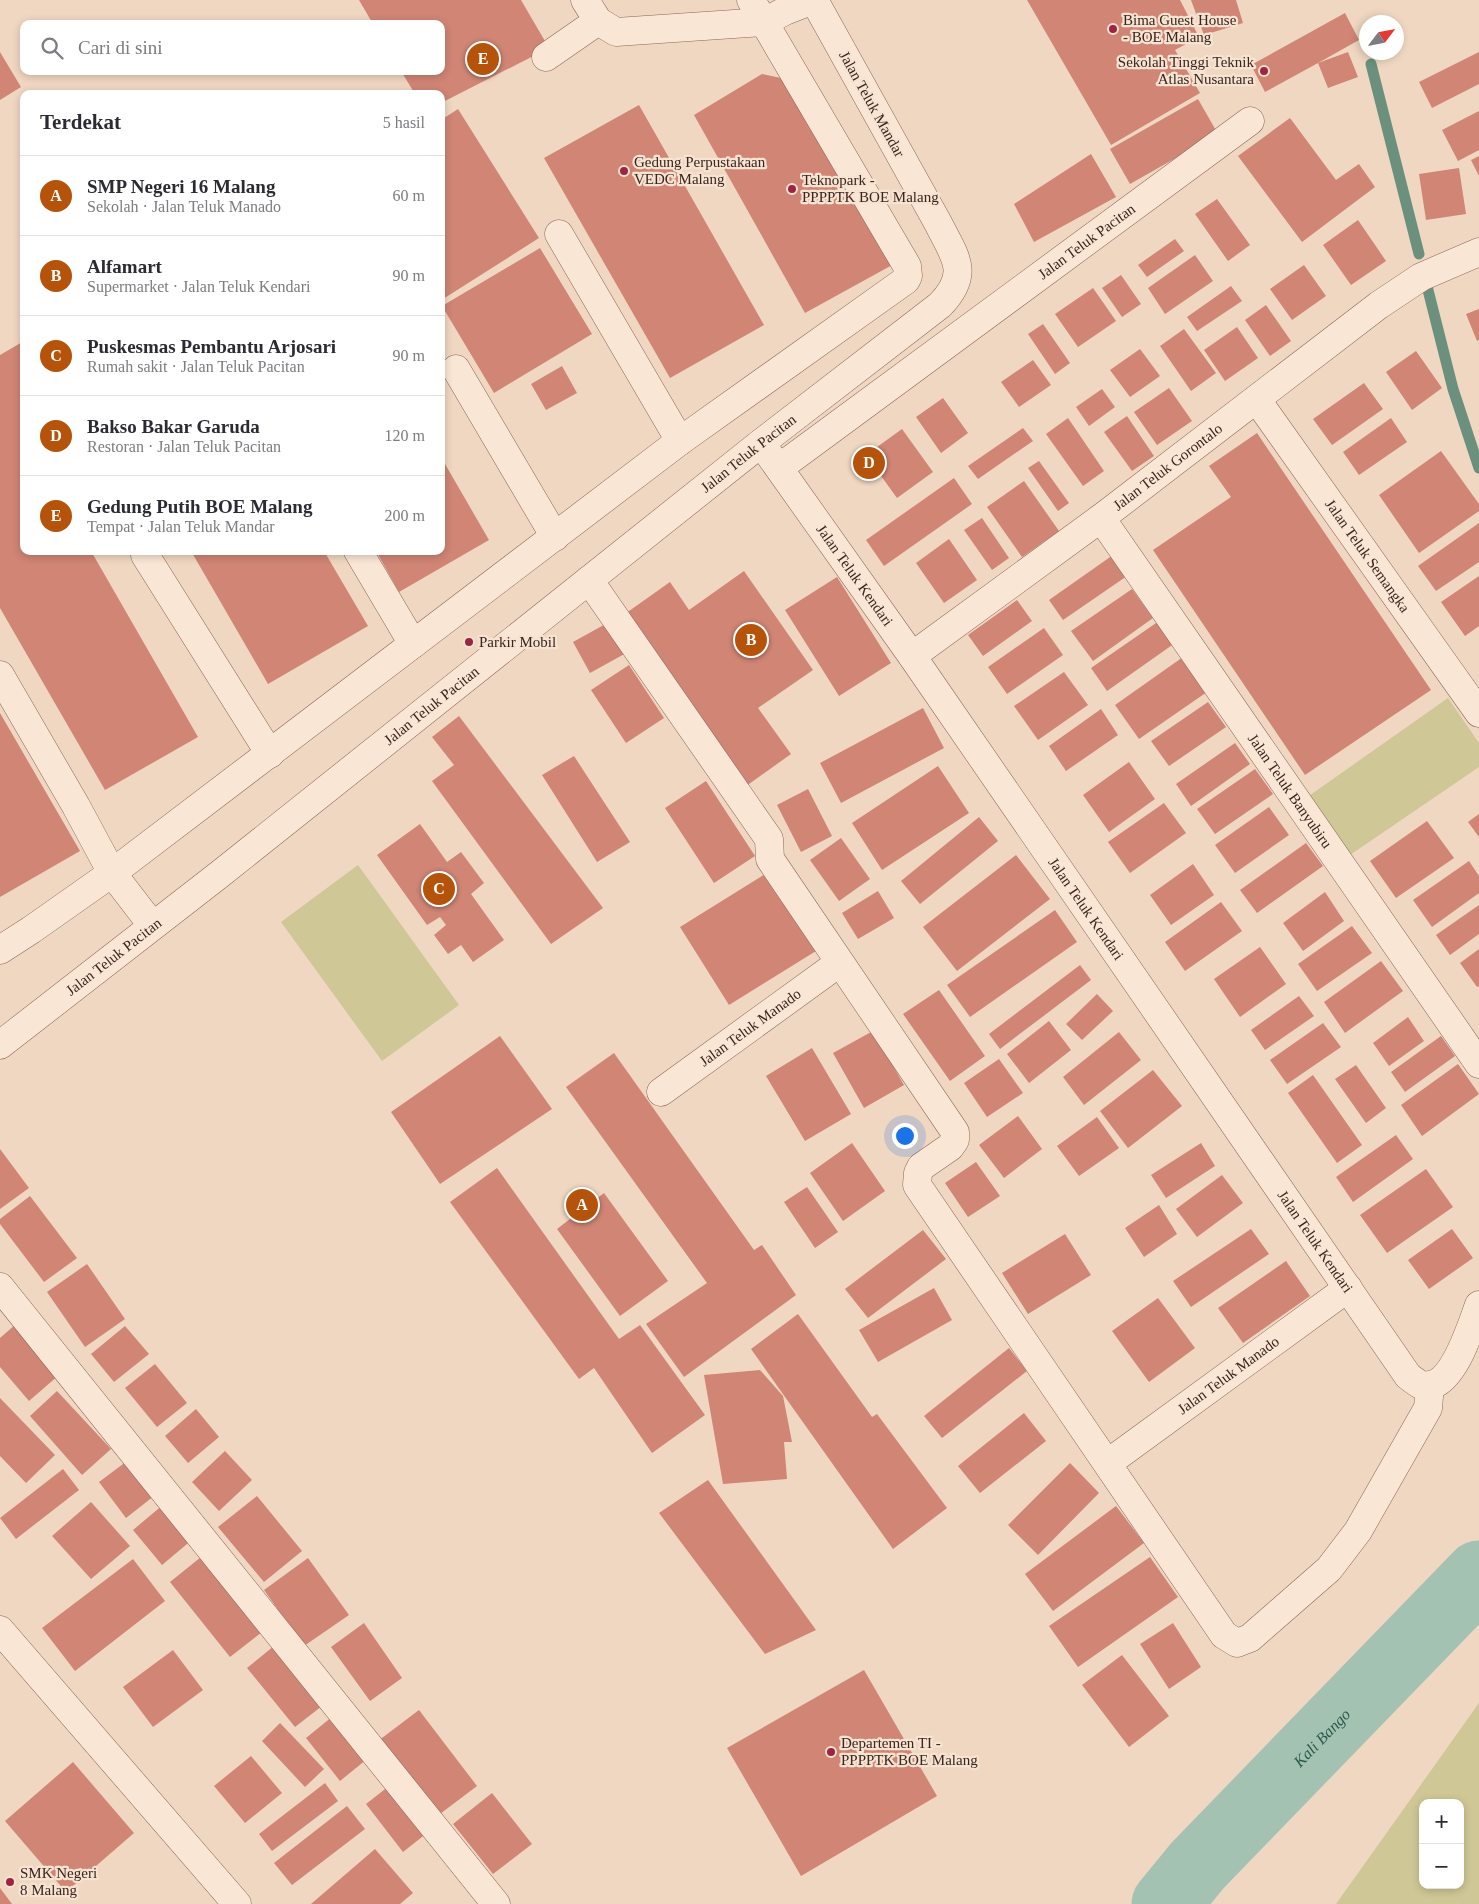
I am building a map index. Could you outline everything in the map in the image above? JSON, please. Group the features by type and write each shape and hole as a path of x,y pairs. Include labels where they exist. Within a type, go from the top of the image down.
{"street":[{"path":"546,57 591,10 616,32 757,11 813,0"},
{"name":"Jalan Teluk Mandar","path":"813,0 938,223 957,261"},
{"path":"0,950 112,873 680,441 906,280 908,276 907,266 757,11"},
{"name":"Jalan Teluk Pacitan","path":"779,468 1250,121"},
{"path":"559,234 680,441"},
{"name":"Jalan Teluk Gorontalo","path":"912,656 1101,518 1257,400 1379,304 1420,277 1479,252"},
{"name":"Jalan Teluk Pacitan","path":"0,1045 220,874 761,443 940,305 951,294 956,284 959,272 957,261"},
{"path":"456,369 555,537"},
{"name":"Jalan Teluk Semangka","path":"1257,400 1479,713"},
{"name":"Jalan Teluk Kendari","path":"761,443 912,656 1348,1288 1419,1381"},
{"name":"Jalan Teluk Banyubiru","path":"1101,518 1479,1064"},
{"path":"145,555 270,754"},
{"path":"360,555 413,644"},
{"path":"589,580 769,839 770,859 955,1132 955,1140 950,1147 921,1167 918,1173 917,1185 1224,1635 1237,1643 1250,1638 1329,1569 1358,1531 1428,1408 1419,1381 1440,1380 1452,1369 1464,1347 1479,1305"},
{"path":"0,675 76,806 112,873 152,925"},
{"name":"Jalan Teluk Manado","path":"662,1092 839,963"},
{"path":"0,1287 496,1904"},
{"name":"Jalan Teluk Manado","path":"1108,1463 1348,1288"},
{"path":"0,1630 237,1904"}],"shaded area":[{"path":"1448,698 1479,743 1479,767 1347,857 1306,798"},
{"path":"358,865 459,1005 382,1061 281,922"},
{"path":"1479,1703 1479,1904 1336,1904"}],"building":[{"path":"359,0 521,0 549,48 445,101 445,90 413,90 403,75 445,75 445,20 371,20"},
{"path":"1027,0 1180,0 1199,37 1175,50 1200,93 1111,145"},
{"path":"1191,0 1236,0 1243,23 1204,35"},
{"path":"1345,13 1359,40 1265,92 1251,65"},
{"path":"0,52 21,87 0,100"},
{"path":"1348,52 1358,77 1328,88 1318,63"},
{"path":"1479,52 1479,84 1432,108 1419,82"},
{"name":"Teknopark - PPPPTK BOE Malang","path":"762,74 781,78 894,264 805,313 694,115"},
{"path":"1198,99 1218,134 1130,184 1110,149"},
{"path":"639,105 764,325 670,378 544,158"},
{"path":"458,109 539,238 445,298 445,117"},
{"path":"1479,111 1479,150 1458,161 1442,130"},
{"path":"1290,118 1336,180 1359,164 1375,187 1302,242 1238,156"},
{"path":"1091,154 1116,197 1034,242 1014,204"},
{"path":"1479,156 1479,176 1471,160"},
{"path":"1459,168 1466,214 1426,220 1419,174"},
{"path":"1217,199 1250,245 1228,261 1195,214"},
{"path":"1358,220 1386,261 1351,285 1323,245"},
{"path":"1175,239 1184,251 1147,277 1138,265"},
{"path":"540,248 592,334 494,393 445,311 445,304"},
{"path":"1195,255 1213,281 1165,314 1148,288"},
{"path":"1304,265 1326,296 1292,320 1270,289"},
{"path":"1121,275 1141,304 1122,317 1102,288"},
{"path":"1231,286 1242,301 1197,331 1187,317"},
{"path":"1093,288 1116,321 1078,347 1055,314"},
{"path":"1266,305 1291,341 1270,356 1245,320"},
{"path":"1479,309 1479,340 1477,341 1466,314"},
{"path":"1043,324 1070,363 1055,374 1028,334"},
{"path":"1237,327 1258,358 1225,381 1204,350"},
{"path":"1184,329 1216,373 1191,391 1160,346"},
{"path":"20,343 20,555 93,555 198,737 105,790 0,608 0,355"},
{"path":"1140,349 1160,376 1130,397 1110,370"},
{"path":"1416,351 1442,388 1412,410 1386,372"},
{"path":"1033,360 1051,385 1019,407 1001,382"},
{"path":"562,366 577,393 546,410 531,384"},
{"path":"1364,383 1383,409 1332,445 1313,419"},
{"path":"1169,388 1192,421 1157,445 1134,412"},
{"path":"1102,389 1115,407 1089,426 1076,407"},
{"path":"943,398 968,433 941,453 916,417"},
{"path":"1127,416 1154,456 1132,471 1104,432"},
{"path":"1068,418 1104,471 1083,486 1046,434"},
{"path":"1391,418 1407,442 1359,475 1343,452"},
{"path":"1023,428 1033,441 978,479 968,466"},
{"path":"902,429 933,472 897,498 866,455"},
{"path":"1257,433 1431,690 1305,775 1153,550 1231,497 1209,466"},
{"path":"1441,451 1479,504 1479,511 1419,553 1379,495"},
{"path":"1039,461 1069,503 1058,511 1028,468"},
{"path":"445,464 489,540 399,592 378,555 445,555"},
{"path":"954,478 972,504 884,566 866,540"},
{"path":"1024,481 1059,531 1022,557 987,507"},
{"path":"982,518 1009,558 992,570 964,530"},
{"path":"1479,523 1479,562 1436,591 1418,566"},
{"path":"949,539 977,580 944,603 916,563"},
{"path":"193,555 326,555 368,626 268,684"},
{"path":"1113,555 1127,576 1063,620 1049,600"},
{"path":"744,571 813,670 758,708 791,754 742,789 622,616 670,582 689,610"},
{"path":"1479,576 1479,626 1465,636 1441,602"},
{"path":"837,577 891,663 839,696 785,610"},
{"path":"1132,589 1153,618 1093,661 1071,631"},
{"path":"1017,600 1032,621 983,656 968,635"},
{"path":"611,621 628,652 590,673 573,642"},
{"path":"1159,621 1175,643 1107,691 1091,668"},
{"path":"1044,628 1063,655 1007,694 988,667"},
{"path":"1183,657 1207,692 1139,739 1115,705"},
{"path":"629,665 664,718 626,743 591,690"},
{"path":"1064,672 1088,705 1038,740 1014,706"},
{"path":"1208,702 1226,727 1169,766 1151,741"},
{"path":"923,708 944,748 841,803 820,763"},
{"path":"1101,709 1118,735 1066,771 1049,746"},
{"path":"0,713 80,851 0,897"},
{"path":"459,716 603,908 551,944 432,781 454,765 432,737"},
{"path":"1235,743 1250,764 1191,806 1176,784"},
{"path":"574,756 630,842 597,862 542,775"},
{"path":"1129,762 1155,799 1109,832 1083,795"},
{"path":"938,766 969,813 882,870 852,823"},
{"path":"1255,769 1273,794 1215,834 1197,809"},
{"path":"706,781 755,856 714,883 665,808"},
{"path":"808,789 832,836 801,852 777,805"},
{"path":"1164,803 1186,833 1130,873 1108,842"},
{"path":"1269,807 1289,835 1235,873 1215,845"},
{"path":"1479,814 1479,837 1468,822"},
{"path":"979,817 998,841 920,904 901,881"},
{"path":"1427,821 1454,858 1396,898 1370,861"},
{"path":"420,824 447,862 461,852 484,883 471,894 504,940 473,962 461,945 448,954 434,935 446,925 440,917 427,925 377,855"},
{"path":"841,838 870,879 839,901 810,860"},
{"path":"1306,843 1323,866 1257,913 1240,890"},
{"path":"1016,855 1050,899 957,971 923,927"},
{"path":"1469,861 1479,876 1479,893 1432,927 1413,900"},
{"path":"1193,864 1214,895 1171,925 1150,895"},
{"path":"767,873 816,951 729,1005 680,927"},
{"path":"878,891 894,918 858,939 842,913"},
{"path":"1325,892 1344,921 1303,951 1283,923"},
{"path":"1221,902 1242,931 1185,971 1165,942"},
{"path":"1479,905 1479,934 1450,955 1436,935"},
{"path":"1055,910 1077,942 970,1017 947,985"},
{"path":"1352,926 1372,953 1317,991 1298,964"},
{"path":"1260,947 1286,984 1240,1017 1214,979"},
{"path":"1479,949 1479,986 1477,987 1460,963"},
{"path":"1381,961 1403,991 1345,1033 1324,1002"},
{"path":"1080,965 1091,980 1000,1049 989,1034"},
{"path":"939,990 985,1056 950,1081 903,1014"},
{"path":"1097,994 1113,1011 1082,1040 1066,1024"},
{"path":"1299,996 1314,1016 1265,1050 1251,1030"},
{"path":"1408,1017 1424,1041 1389,1066 1373,1043"},
{"path":"1049,1021 1071,1050 1029,1083 1007,1054"},
{"path":"1323,1023 1341,1047 1287,1084 1270,1060"},
{"path":"873,1031 904,1085 864,1108 833,1053"},
{"path":"1119,1032 1141,1060 1084,1105 1063,1077"},
{"path":"500,1036 552,1109 440,1184 391,1112"},
{"path":"1441,1036 1455,1056 1405,1092 1391,1072"},
{"path":"812,1048 851,1114 805,1141 766,1076"},
{"path":"614,1053 754,1250 762,1245 796,1295 684,1377 646,1324 707,1283 566,1087"},
{"path":"999,1059 1023,1093 987,1117 964,1083"},
{"path":"1458,1064 1479,1094 1422,1136 1401,1105"},
{"path":"1356,1065 1386,1108 1366,1123 1335,1079"},
{"path":"1153,1070 1182,1106 1128,1148 1100,1111"},
{"path":"1313,1075 1362,1145 1337,1163 1288,1093"},
{"path":"1018,1116 1042,1149 1004,1178 979,1145"},
{"path":"1097,1117 1119,1148 1079,1176 1057,1146"},
{"path":"1396,1135 1413,1159 1353,1202 1336,1177"},
{"path":"852,1143 885,1191 843,1221 810,1173"},
{"path":"1201,1143 1215,1166 1166,1198 1151,1175"},
{"path":"0,1149 29,1188 0,1209"},
{"path":"976,1162 1000,1196 968,1217 945,1183"},
{"path":"497,1168 619,1339 640,1325 705,1415 652,1453 594,1368 579,1379 450,1202"},
{"path":"1426,1169 1453,1207 1387,1253 1360,1215"},
{"path":"1222,1175 1243,1203 1197,1237 1176,1209"},
{"path":"807,1187 838,1232 815,1248 784,1202"},
{"path":"604,1193 668,1281 620,1316 557,1229"},
{"path":"30,1196 77,1258 44,1282 0,1224 0,1219"},
{"path":"1159,1205 1177,1234 1144,1257 1125,1228"},
{"path":"1251,1229 1269,1254 1191,1307 1173,1281"},
{"path":"1452,1229 1473,1258 1429,1289 1408,1260"},
{"path":"923,1230 946,1259 868,1318 845,1289"},
{"path":"1065,1234 1091,1275 1028,1314 1002,1273"},
{"path":"1286,1261 1310,1296 1243,1343 1218,1308"},
{"path":"87,1264 125,1319 85,1347 47,1292"},
{"path":"934,1288 952,1320 878,1362 859,1330"},
{"path":"1158,1298 1195,1348 1149,1382 1112,1331"},
{"path":"798,1314 872,1417 877,1414 947,1508 893,1549 751,1349"},
{"path":"16,1324 59,1375 29,1401 0,1367 0,1338"},
{"path":"125,1326 149,1354 114,1382 91,1354"},
{"path":"1009,1348 1027,1371 942,1438 924,1416"},
{"path":"155,1364 187,1403 157,1427 125,1388"},
{"path":"760,1370 783,1396 792,1442 784,1442 787,1479 723,1484 704,1375"},
{"path":"57,1391 111,1449 82,1475 30,1416"},
{"path":"0,1398 55,1455 26,1483 0,1456"},
{"path":"196,1409 219,1437 188,1463 165,1436"},
{"path":"1024,1413 1046,1441 980,1493 958,1466"},
{"path":"225,1451 252,1480 219,1511 192,1482"},
{"path":"127,1461 154,1496 126,1518 99,1482"},
{"path":"1070,1463 1099,1493 1038,1555 1008,1525"},
{"path":"63,1469 79,1490 16,1539 0,1518"},
{"path":"708,1480 816,1630 765,1654 659,1513"},
{"path":"257,1496 302,1551 264,1582 218,1527"},
{"path":"91,1502 130,1546 91,1579 52,1536"},
{"path":"164,1504 193,1539 162,1565 133,1530"},
{"path":"1116,1506 1144,1543 1053,1611 1025,1574"},
{"path":"201,1557 262,1632 230,1657 170,1582"},
{"path":"1150,1557 1178,1597 1078,1667 1049,1626"},
{"path":"308,1558 349,1615 304,1646 264,1590"},
{"path":"133,1559 165,1601 75,1671 42,1628"},
{"path":"364,1623 402,1678 370,1701 331,1647"},
{"path":"1173,1623 1201,1667 1169,1689 1140,1644"},
{"path":"274,1646 322,1706 295,1727 247,1668"},
{"path":"173,1650 203,1690 153,1727 123,1687"},
{"path":"1122,1655 1169,1716 1129,1747 1082,1685"},
{"path":"864,1670 937,1796 801,1876 727,1748"},
{"path":"419,1710 477,1786 436,1817 378,1741"},
{"path":"338,1712 372,1755 340,1781 306,1738"},
{"path":"280,1723 324,1769 305,1787 262,1741"},
{"path":"251,1756 282,1793 245,1823 214,1786"},
{"path":"73,1762 134,1833 66,1892 5,1821"},
{"path":"325,1783 338,1801 272,1851 259,1834"},
{"path":"389,1786 427,1833 403,1852 366,1804"},
{"path":"492,1793 532,1844 493,1874 453,1824"},
{"path":"347,1806 365,1829 292,1885 274,1863"},
{"path":"375,1849 413,1893 400,1904 311,1904"},
{"path":"0,1888 12,1904 0,1904"}],"waterway":[{"path":"1371,64 1419,254"},
{"path":"1427,286 1453,389 1479,468"},
{"name":"Kali Bango","path":"1166,1904 1198,1865 1479,1575"}],"place":[{"name":"Bima Guest House - BOE Malang","path":"1113,29"},
{"name":"Gedung Putih BOE Malang","path":"483,59"},
{"name":"Sekolah Tinggi Teknik Atlas Nusantara","path":"1264,71"},
{"name":"Gedung Perpustakaan VEDC Malang","path":"624,171"},
{"name":"Teknopark - PPPPTK BOE Malang","path":"792,189"},
{"name":"Bakso Bakar Garuda","path":"869,463"},
{"name":"Alfamart","path":"751,640"},
{"name":"Parkir Mobil","path":"469,642"},
{"name":"Puskesmas Pembantu Arjosari","path":"439,889"},
{"name":"SMP Negeri 16 Malang","path":"582,1205"},
{"name":"Departemen TI - PPPPTK BOE Malang","path":"831,1752"},
{"name":"SMK Negeri 8 Malang","path":"10,1882"}]}
